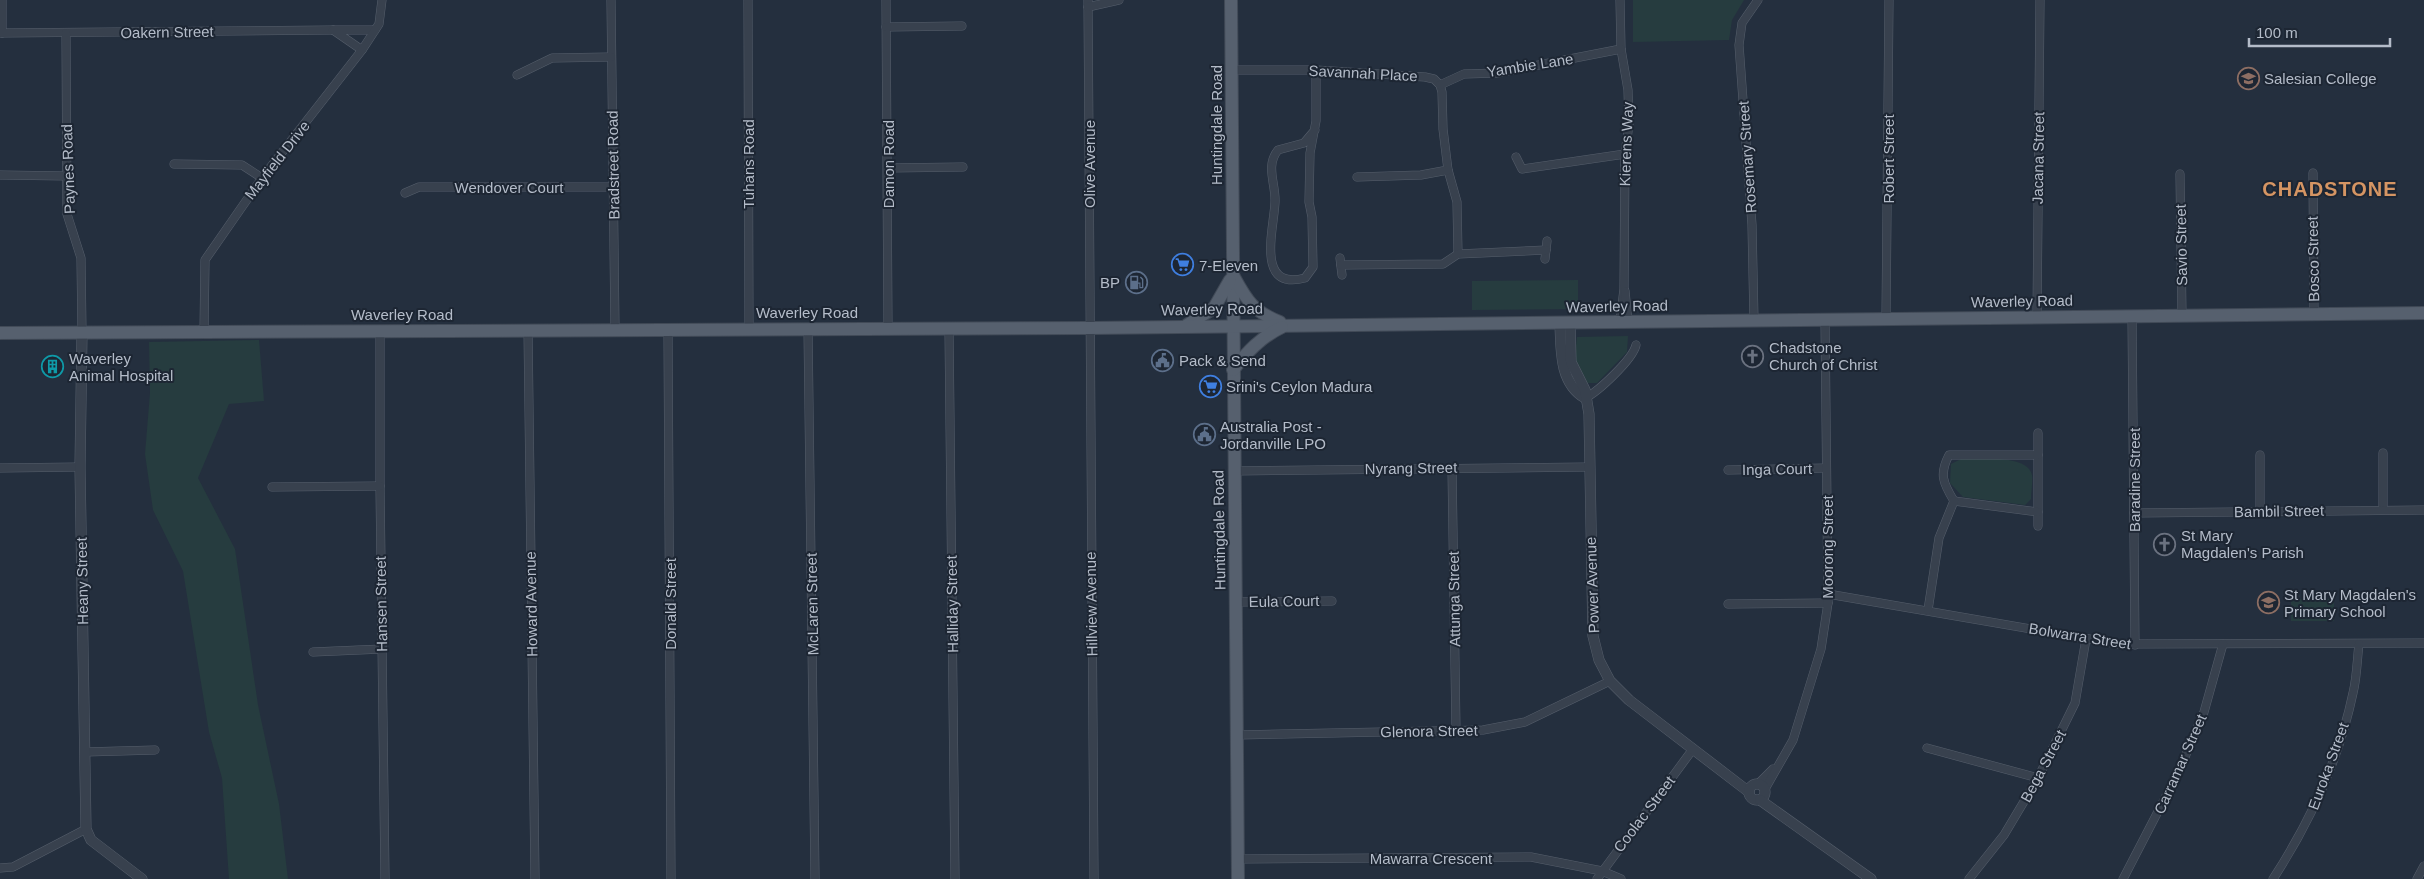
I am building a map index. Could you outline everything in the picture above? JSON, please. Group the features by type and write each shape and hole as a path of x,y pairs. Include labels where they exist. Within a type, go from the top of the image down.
{"main road":[{"name":"Huntingdale Road","path":"1231,0 1238,879"},
{"path":"1232,274 1252,307 1264,316 1286,325"},
{"path":"1185,326 1214,308 1223,295 1232,274"},
{"name":"Waverley Road","path":"0,333 528,329 1090,328 2424,313"},
{"path":"1233,370 1243,356 1267,334 1286,325"}],"street":[{"path":"1,33 2,0"},
{"name":"Mayfield Drive","path":"204,331 205,260 262,178 376,30 379,24 382,0"},
{"name":"Bradstreet Road","path":"611,0 615,329"},
{"name":"Tuhans Road","path":"748,0 749,329"},
{"name":"Damon Road","path":"886,0 888,329"},
{"path":"1088,4 1120,0"},
{"name":"Kierens Way","path":"1620,0 1621,49 1628,90 1630,124 1625,154 1624,289 1627,303 1624,322"},
{"name":"Rosemary Street","path":"1754,320 1752,225 1739,45 1742,23 1758,0"},
{"name":"Robert Street","path":"1886,318 1889,0"},
{"name":"Jacana Street","path":"2037,317 2040,0"},
{"name":"Olive Avenue","path":"1088,4 1090,328"},
{"path":"886,27 962,26"},
{"path":"333,30 362,50"},
{"name":"Oakern Street","path":"1,33 376,30"},
{"name":"Paynes Road","path":"66,33 67,214 81,258 82,333"},
{"name":"Yambie Lane","path":"1440,86 1464,74 1498,73 1621,49"},
{"path":"517,75 552,58 611,57"},
{"name":"Savannah Place","path":"1232,70 1316,70 1425,77 1434,79 1440,86"},
{"path":"1314,130 1299,146 1278,150 1273,156 1271,164 1275,202 1270,230 1272,262 1278,276 1286,280 1305,278 1313,267 1312,217 1309,202 1310,153 1314,130 1316,70"},
{"path":"1440,86 1448,170 1457,202 1458,254"},
{"path":"1516,157 1522,169 1625,154"},
{"path":"174,164 242,165 262,178"},
{"path":"888,168 963,167"},
{"path":"1356,177 1421,175 1448,170"},
{"name":"Bosco Street","path":"2312,173 2314,314"},
{"name":"Savio Street","path":"2180,174 2182,315"},
{"path":"0,175 66,176"},
{"name":"Wendover Court","path":"405,192 420,187 613,187"},
{"path":"1545,259 1547,241"},
{"path":"1342,275 1341,262 1443,264 1458,254 1546,250"},
{"name":"Baradine Street","path":"2132,316 2135,645"},
{"name":"Moorong Street","path":"1759,791 1793,740 1821,648 1828,599 1825,319"},
{"name":"Power Avenue","path":"1565,323 1571,362 1585,390 1589,414 1593,636 1599,660 1610,681 1630,700 1693,749 1725,772 1759,791 1784,815 1871,879"},
{"name":"McLaren Street","path":"808,328 815,879"},
{"name":"Hillview Avenue","path":"1090,328 1094,879"},
{"name":"Howard Avenue","path":"528,329 535,879"},
{"name":"Donald Street","path":"668,329 671,879"},
{"name":"Halliday Street","path":"949,329 955,879"},
{"name":"Hansen Street","path":"380,330 380,486 386,879"},
{"name":"Heany Street","path":"82,333 80,466 86,829"},
{"path":"1585,398 1597,391 1632,354 1636,345"},
{"path":"2038,433 2038,526"},
{"path":"2383,453 2383,510"},
{"path":"2038,455 1949,455 1944,465 1943,484 1954,501 2038,512"},
{"path":"2260,455 2260,511"},
{"path":"0,468 80,466"},
{"name":"Nyrang Street","path":"1234,471 1589,467"},
{"name":"Attunga Street","path":"1452,468 1456,730"},
{"name":"Inga Court","path":"1728,470 1826,468"},
{"path":"272,487 380,486"},
{"path":"1928,610 1939,538 1954,501"},
{"name":"Bambil Street","path":"2134,512 2424,510"},
{"name":"Bolwarra Street","path":"1728,604 1828,599 1928,610 2086,639 2135,645 2424,643"},
{"name":"Eula Court","path":"1236,602 1332,601"},
{"name":"Bega Street","path":"1969,879 2004,835 2038,778 2075,703 2086,639"},
{"name":"Carramar Street","path":"2123,879 2179,771 2204,712 2222,644"},
{"name":"Euroka Street","path":"2273,879 2294,846 2321,793 2339,745 2353,692 2359,644"},
{"path":"313,652 382,649"},
{"name":"Glenora Street","path":"1237,735 1484,730 1526,722 1610,681"},
{"path":"1927,748 2038,778"},
{"name":"Coolac Street","path":"1597,879 1693,749"},
{"path":"85,752 155,750"},
{"path":"0,868 13,867 86,829 91,840 142,879"},
{"name":"Mawarra Crescent","path":"1238,859 1531,857 1602,870 1621,879"},
{"path":"2417,879 2424,866"}],"green space":[{"path":"1633,0 1744,0 1732,20 1729,40 1633,42"},
{"path":"1578,280 1578,309 1472,310 1472,281"},
{"path":"1628,336 1627,352 1597,383 1586,383 1574,361 1577,337"},
{"path":"259,340 264,401 229,404 198,478 235,549 258,705 279,804 288,879 229,879 222,778 209,732 183,571 153,510 145,454 150,393 149,342"},
{"path":"1961,459 2002,459 2022,464 2029,468 2032,475 2031,499 2025,505 1963,497 1950,483 1951,464"},
{"path":"2291,599 2334,599 2334,621 2291,621"}],"place":[{"name":"Salesian College","path":"2248,78"},
{"name":"7-Eleven","path":"1183,265"},
{"name":"BP","path":"1136,282"},
{"name":"Chadstone Church of Christ","path":"1753,356"},
{"name":"Pack & Send","path":"1163,360"},
{"name":"Waverley Animal Hospital","path":"53,367"},
{"name":"Srini's Ceylon Madura","path":"1210,386"},
{"name":"Australia Post - Jordanville LPO","path":"1204,435"},
{"name":"St Mary Magdalen's Parish","path":"2165,544"},
{"name":"St Mary Magdalen's Primary School","path":"2268,603"}],"district":[{"name":"CHADSTONE","path":"2330,189"}]}
